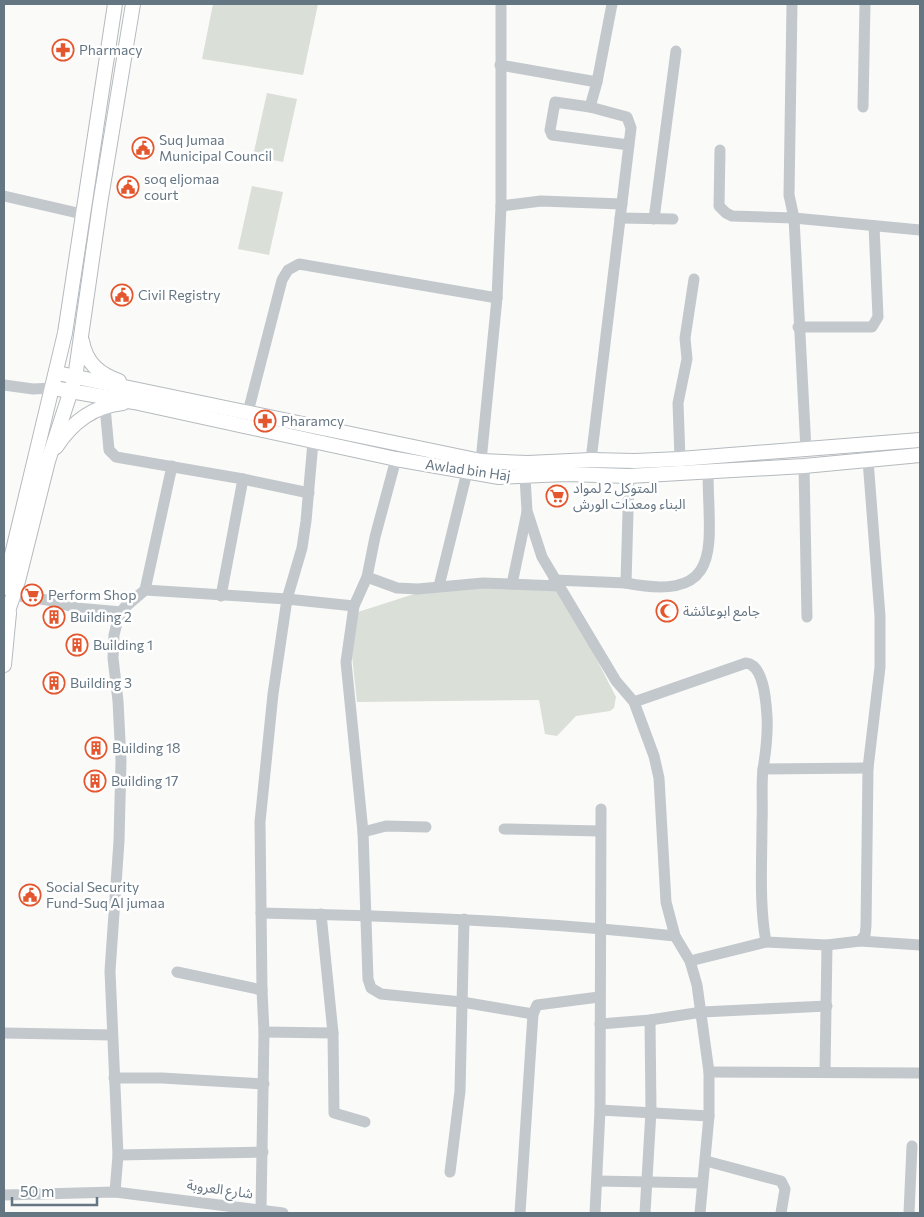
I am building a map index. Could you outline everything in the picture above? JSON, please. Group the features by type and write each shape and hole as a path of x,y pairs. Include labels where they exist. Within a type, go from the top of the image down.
{"main road":[{"path":"4,623 57,373 115,4"},
{"path":"4,665 9,596 60,419 72,392 75,378 82,321 133,4"},
{"path":"82,321 82,342 87,358 102,374 136,396"},
{"name":"Awlad bin Haj","path":"57,373 136,396 313,442 499,477 566,474 629,476 804,466 920,455"},
{"name":"Awlad bin Haj","path":"53,388 72,392 136,396 248,412 481,460 528,463 590,460 635,462 920,440"},
{"path":"48,460 74,424 87,414 136,396"}],"street":[{"path":"481,460 497,298 501,206 501,4"},
{"path":"590,107 597,82 612,4"},
{"path":"792,4 789,195 794,218 798,327 806,450"},
{"path":"863,107 865,4"},
{"path":"654,219 676,51"},
{"path":"500,66 597,82"},
{"path":"590,460 629,145 630,120 590,107 555,102 550,130 552,135 629,145"},
{"path":"720,150 720,206 726,213 732,216 794,218 920,230"},
{"path":"4,196 82,214"},
{"path":"501,206 542,201 622,204"},
{"path":"620,218 673,219"},
{"path":"798,327 872,327 875,324 878,317 874,226"},
{"path":"248,412 282,280 288,270 299,264 497,298"},
{"path":"680,459 678,403 687,359 685,338 694,279"},
{"path":"4,385 33,389 53,388"},
{"path":"105,407 109,450 112,454 243,478 309,493"},
{"path":"261,1210 264,1032 260,822 273,694 287,599 302,548 313,442"},
{"path":"396,459 375,537 367,578 354,606 346,662 363,832 366,970 371,988 381,994 462,1002 533,1014"},
{"path":"860,941 865,935 866,926 868,768 880,667 880,616 868,460"},
{"path":"528,463 525,477 527,511 542,557 616,682 634,702 647,733 659,778 663,879 666,902 675,936 690,961 702,1012 709,1072 709,1116 700,1213"},
{"path":"115,1192 118,1156 110,971 119,841 121,761 118,701 113,658 114,635 122,612 145,590 172,466"},
{"path":"804,466 808,617"},
{"path":"367,578 397,588 418,589 439,586 556,583 626,583 670,588 692,581 698,575 708,556 708,471"},
{"path":"439,586 467,472"},
{"path":"626,583 629,476"},
{"path":"221,596 243,478"},
{"path":"512,584 527,511"},
{"path":"145,590 287,599 354,606"},
{"path":"9,596 54,601 76,608 122,612"},
{"path":"634,702 746,663 752,664 756,668 763,688 767,714 768,748 763,769 762,852 766,942"},
{"path":"763,769 868,768"},
{"path":"595,1213 600,1110 601,809"},
{"path":"363,832 386,826 426,827"},
{"path":"504,829 600,831"},
{"path":"261,913 464,919 601,928 675,936"},
{"path":"322,914 332,1033 334,1113 365,1122"},
{"path":"450,1172 460,1091 464,919"},
{"path":"690,961 766,942 827,945 860,941 920,945"},
{"path":"825,1072 827,945"},
{"path":"177,972 262,990"},
{"path":"520,1213 533,1014 537,1005 599,997"},
{"path":"600,1024 650,1020 702,1012 827,1006"},
{"path":"645,1213 651,1112 650,1020"},
{"path":"264,1032 332,1033"},
{"path":"4,1033 112,1035"},
{"path":"709,1072 920,1073"},
{"path":"114,1078 162,1078 264,1084"},
{"path":"600,1110 709,1116"},
{"path":"909,1213 912,1146"},
{"path":"118,1156 263,1152"},
{"path":"706,1161 781,1181 785,1189 781,1213"},
{"path":"596,1181 702,1182"},
{"name":"شارع العروبة","path":"4,1194 115,1192 283,1213"}],"shaded area":[{"path":"213,4 318,4 303,75 202,59"},
{"path":"267,93 297,99 283,162 253,156"},
{"path":"252,186 283,192 269,255 238,249"},
{"path":"439,586 559,586 616,697 614,708 610,711 576,716 557,736 545,734 539,700 357,702 352,656 358,612"}],"place":[{"name":"Pharmacy","path":"63,50"},
{"name":"Suq Jumaa Municipal Council","path":"143,148"},
{"name":"soq eljomaa court","path":"128,187"},
{"name":"Civil Registry","path":"122,295"},
{"name":"Pharamcy","path":"265,421"},
{"name":"المتوكل 2 لمواد البناء ومعدات الورش","path":"557,496"},
{"name":"Perform Shop","path":"32,595"},
{"name":"جامع ابوعائشة","path":"667,611"},
{"name":"Building 2","path":"54,617"},
{"name":"Building 1","path":"77,645"},
{"name":"Building 3","path":"54,683"},
{"name":"Building 18","path":"96,748"},
{"name":"Building 17","path":"95,781"},
{"name":"Social Security Fund-Suq Al jumaa","path":"30,895"}]}
